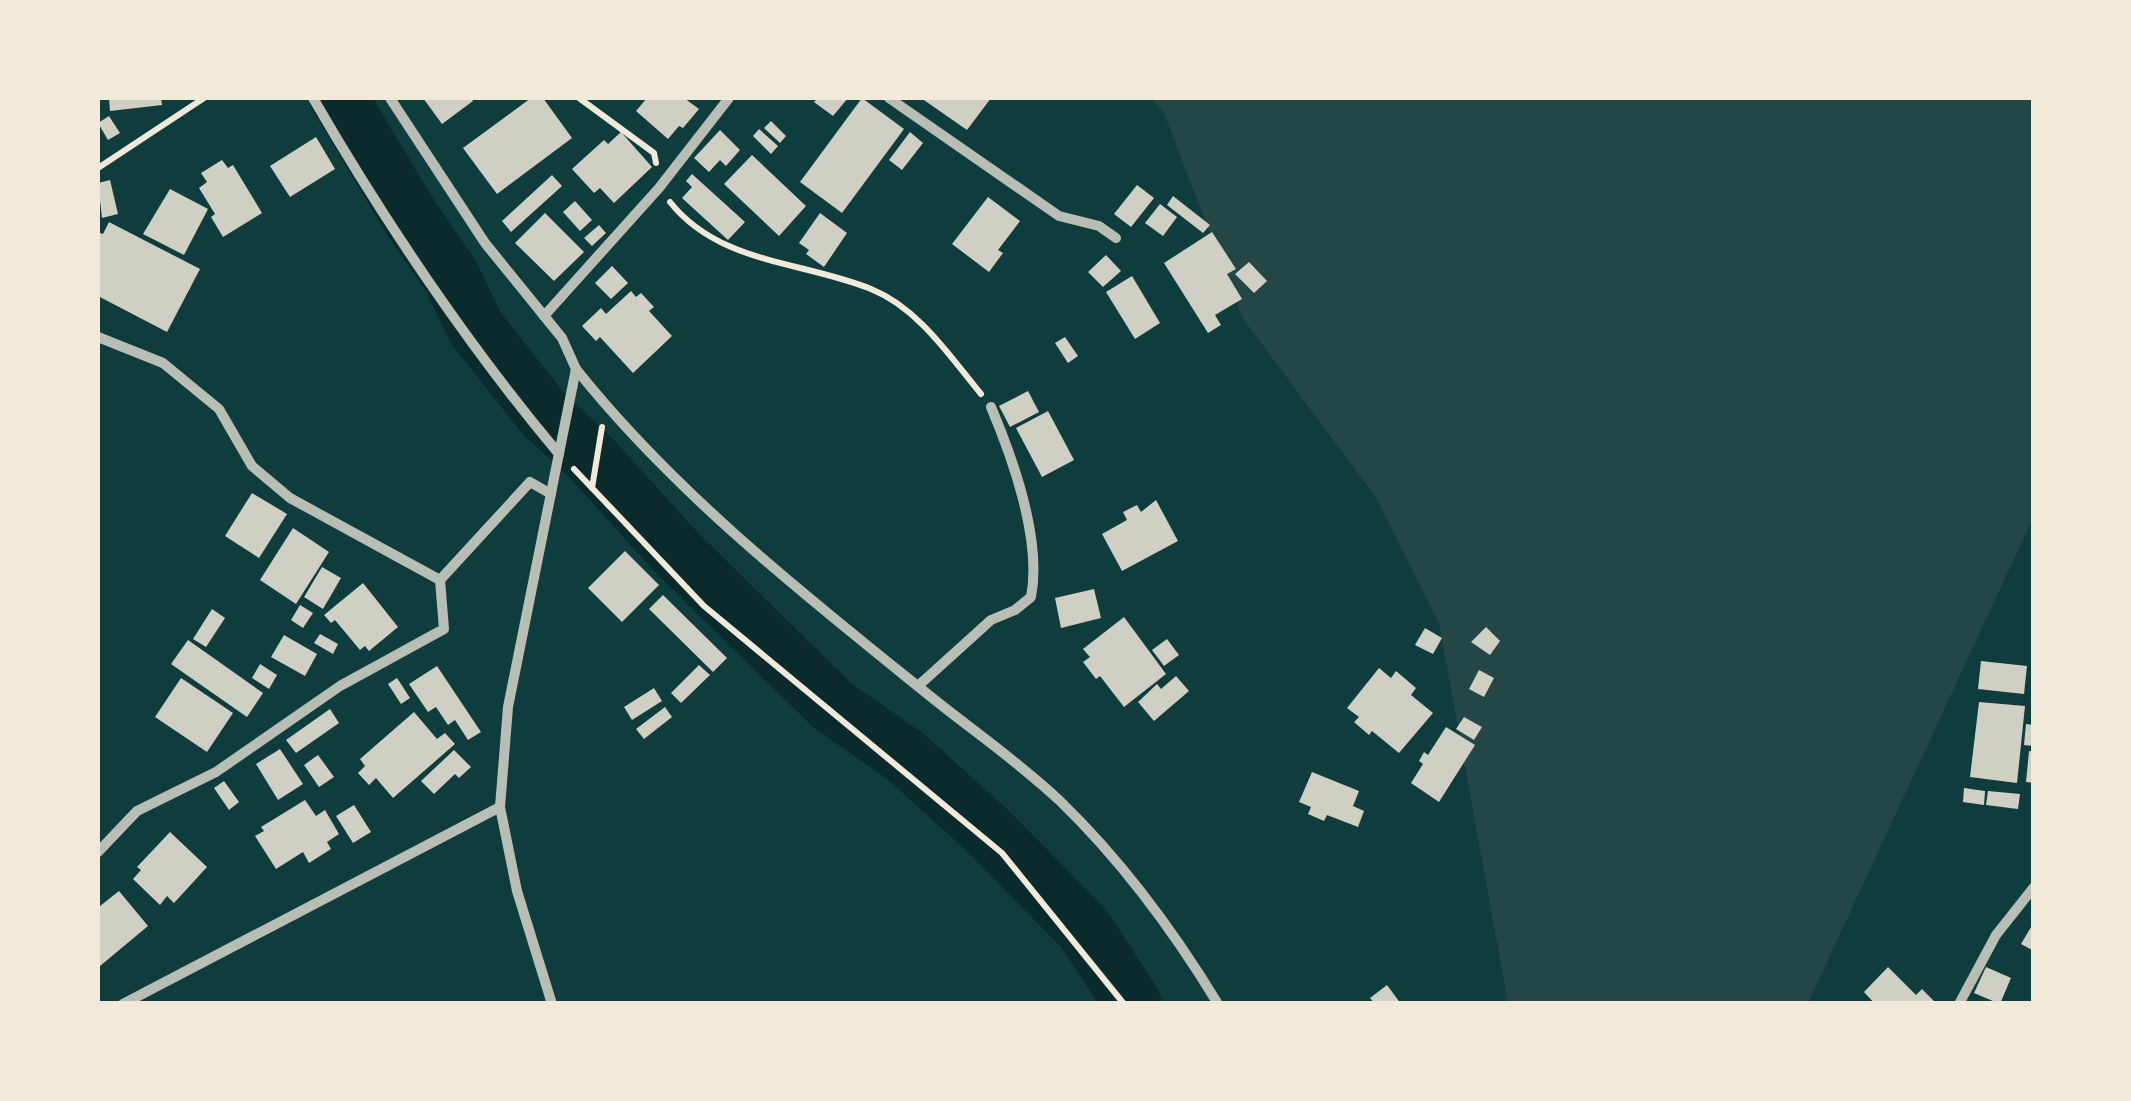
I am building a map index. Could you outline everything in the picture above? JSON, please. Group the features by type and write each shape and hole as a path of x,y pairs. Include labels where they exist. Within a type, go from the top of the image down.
{"street":[{"path":"313,98 359,178 518,405 559,454"},
{"path":"390,98 486,244 562,338 576,369 606,406 749,548 1058,800 1124,868 1186,951 1218,1004"},
{"path":"544,316 659,188 729,98"},
{"path":"889,98 1059,216 1099,226 1116,238"},
{"path":"98,337 163,363 219,409 252,466 290,498 440,580"},
{"path":"552,1004 517,891 500,807 508,707 576,369"},
{"path":"918,686 991,620 1015,610 1031,597 1034,582 1027,525 1014,462 992,407"},
{"path":"98,852 137,811 216,772 340,686 444,629 440,580 530,482 551,494"},
{"path":"123,1004 500,807"},
{"path":"1959,1004 1996,934 2034,887"}],"path":[{"path":"98,168 204,98"},
{"path":"580,98 654,152 659,188 684,220 733,250 873,289 922,322 992,407"},
{"path":"592,488 606,406"},
{"path":"559,454 704,606 1002,853 1124,1004"}],"shaded area":[{"path":"1151,98 2033,98 2033,518 1808,1003 1508,1003 1439,623 1377,499 1242,317 1164,113"}],"building":[{"path":"109,98 161,98 162,105 110,111"},
{"path":"423,98 471,98 473,101 442,124"},
{"path":"531,98 543,98 572,138 497,194 463,148"},
{"path":"647,98 684,98 699,109 668,139 636,111"},
{"path":"818,98 848,98 833,116 814,102"},
{"path":"862,98 904,129 842,213 800,182"},
{"path":"921,98 991,98 967,130"},
{"path":"109,116 120,133 108,140 98,123"},
{"path":"771,121 786,136 780,143 764,128"},
{"path":"759,129 778,146 771,154 753,136"},
{"path":"720,130 740,150 726,166 720,160 709,172 694,158"},
{"path":"621,132 652,167 614,203 600,188 594,193 572,169 604,140 608,144"},
{"path":"910,132 923,143 902,170 889,160"},
{"path":"316,137 335,169 290,197 270,166"},
{"path":"752,155 806,206 779,236 724,184"},
{"path":"222,160 228,168 233,165 262,213 223,237 199,188 207,182 201,173"},
{"path":"692,174 745,222 728,240 682,198 692,187 686,181"},
{"path":"552,175 562,186 511,232 502,221"},
{"path":"110,180 118,214 102,218 98,183"},
{"path":"1137,185 1154,198 1131,227 1114,214"},
{"path":"170,189 208,209 184,255 143,234"},
{"path":"1173,196 1210,225 1203,233 1167,205"},
{"path":"988,197 1020,221 998,250 1003,253 989,272 952,244"},
{"path":"575,201 592,220 580,231 563,212"},
{"path":"1160,204 1177,217 1163,236 1145,223"},
{"path":"545,213 584,252 554,281 515,243"},
{"path":"820,213 847,233 824,267 806,254 809,250 799,243"},
{"path":"109,222 200,269 167,332 98,296 98,232 103,234"},
{"path":"599,225 606,233 592,246 584,238"},
{"path":"1212,232 1236,269 1227,274 1242,299 1215,315 1221,325 1208,333 1164,263"},
{"path":"1106,255 1121,271 1103,287 1088,272"},
{"path":"1249,262 1267,281 1254,293 1235,274"},
{"path":"612,266 628,283 611,299 595,283"},
{"path":"1132,276 1160,323 1135,339 1106,292"},
{"path":"631,291 636,297 641,293 654,307 649,311 672,336 633,373 600,337 596,341 582,326 601,308 606,314"},
{"path":"1065,337 1078,356 1068,363 1055,343"},
{"path":"1028,391 1039,412 1010,427 999,406"},
{"path":"1048,411 1074,460 1042,477 1016,428"},
{"path":"252,493 287,514 259,558 225,536"},
{"path":"1156,500 1178,541 1122,571 1102,534 1127,520 1123,512 1137,505 1141,512"},
{"path":"293,528 329,552 296,604 260,580"},
{"path":"625,551 659,585 622,622 588,588"},
{"path":"322,567 341,578 323,609 304,597"},
{"path":"363,583 398,627 369,651 365,646 360,650 335,620 331,623 324,615"},
{"path":"1094,589 1101,618 1061,628 1055,598"},
{"path":"663,595 727,658 713,672 649,609"},
{"path":"300,605 313,613 303,628 291,620"},
{"path":"212,609 225,618 206,647 193,639"},
{"path":"1124,617 1166,674 1124,707 1100,676 1096,679 1083,662 1090,657 1083,649"},
{"path":"1486,627 1500,641 1490,655 1471,642"},
{"path":"1425,628 1442,638 1433,654 1415,645"},
{"path":"320,634 338,644 333,654 314,643"},
{"path":"284,635 317,654 305,676 271,657"},
{"path":"1167,639 1179,655 1164,666 1152,650"},
{"path":"188,640 263,693 247,717 171,664"},
{"path":"1981,661 2027,666 2024,694 1978,689"},
{"path":"260,664 277,675 269,689 252,678"},
{"path":"699,665 710,675 681,703 671,693"},
{"path":"437,666 481,732 468,740 455,720 448,725 436,707 428,712 409,684"},
{"path":"1379,668 1391,678 1396,671 1416,688 1411,695 1433,713 1399,753 1372,731 1369,735 1354,722 1359,717 1347,708"},
{"path":"1479,670 1494,678 1484,697 1469,689"},
{"path":"1176,676 1189,691 1154,721 1138,702 1157,684 1161,689"},
{"path":"181,678 233,713 207,752 155,717"},
{"path":"397,678 410,698 401,704 388,684"},
{"path":"654,688 662,701 632,720 624,707"},
{"path":"1979,702 2025,706 2017,783 1970,777"},
{"path":"665,707 672,717 644,739 636,729"},
{"path":"330,709 339,723 296,753 286,740"},
{"path":"414,712 437,739 445,733 455,744 393,798 376,778 369,785 358,773 365,766 360,759"},
{"path":"1464,717 1482,727 1474,740 1456,729"},
{"path":"2026,724 2034,725 2034,746 2024,745"},
{"path":"1446,727 1475,745 1439,802 1411,783 1423,764 1419,761 1424,752 1428,755"},
{"path":"280,749 303,784 278,800 256,764"},
{"path":"454,750 471,767 459,778 455,774 434,794 421,781"},
{"path":"2029,751 2034,752 2034,783 2026,782"},
{"path":"318,755 334,777 319,787 304,765"},
{"path":"1312,772 1359,791 1353,806 1364,811 1358,827 1327,815 1324,821 1308,814 1311,807 1299,802"},
{"path":"224,781 239,802 229,810 214,788"},
{"path":"1964,788 1985,791 1984,805 1963,802"},
{"path":"1988,791 2020,794 2018,809 1986,805"},
{"path":"305,800 316,816 325,810 339,834 327,842 331,849 309,863 303,852 276,869 255,836 264,831 261,827"},
{"path":"354,805 371,832 353,843 336,816"},
{"path":"170,832 207,867 174,903 167,896 160,905 133,879 141,870 137,867"},
{"path":"119,891 148,926 100,966 98,903 100,906"},
{"path":"2034,922 2034,951 2021,944"},
{"path":"1888,967 1916,995 1922,989 1937,1004 1875,1004 1864,992"},
{"path":"1986,967 2011,978 2000,1004 1974,993"},
{"path":"1387,985 1401,1004 1375,1004 1370,998"}],"waterway":[{"path":"339,98 451,276 476,328 543,413 591,458 678,554 833,706 905,756 990,833 1085,930 1133,1004"}]}
